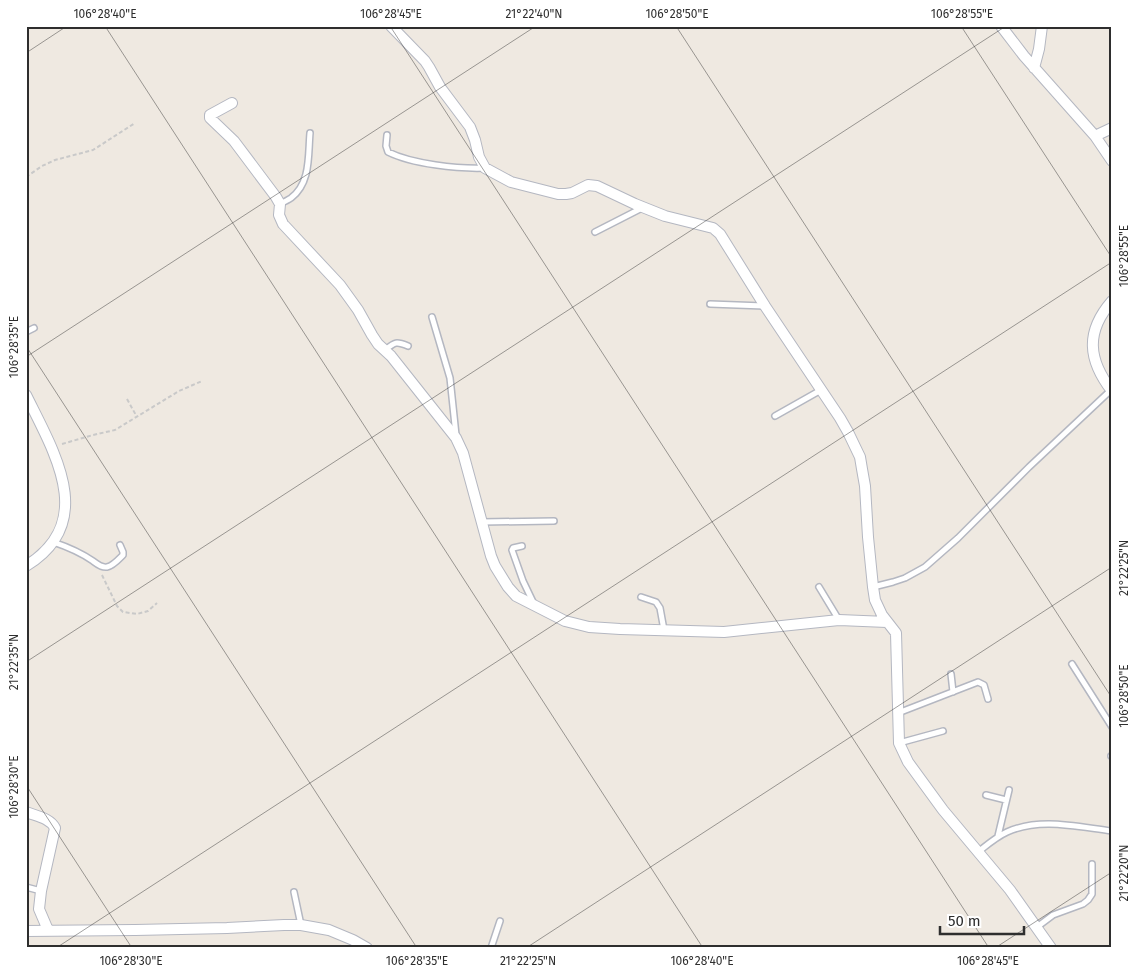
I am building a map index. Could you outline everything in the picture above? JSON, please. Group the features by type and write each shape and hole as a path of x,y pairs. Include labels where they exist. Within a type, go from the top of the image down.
{"street":[{"path":"391,26 425,61 440,87 470,127 479,157 485,168 511,182 558,194 572,193 592,185 665,216 713,228 717,231 848,432 860,457 865,486 873,587 878,608 896,633 899,744 913,768 943,810 1010,890 1051,948"},
{"path":"1001,26 1034,68 1094,136 1112,161"},
{"path":"1034,68 1042,26"},
{"path":"232,103 210,115 210,118 234,141 276,198 280,204 279,215 283,224 340,285 358,310 378,344 396,361 456,438 463,453 491,556 508,587 516,596 565,621 589,627 724,632 839,620 887,622"},
{"path":"1094,136 1112,128"},
{"path":"1112,301 1096,325 1092,344 1094,360 1104,381 1112,391"},
{"path":"26,396 52,447 62,474 65,500 64,517 59,532 50,548 26,566"},
{"path":"26,812 48,820 55,828 39,909 48,930"},
{"path":"26,930 227,928 284,924 329,930 367,948"}],"lane":[{"path":"280,204 297,192 308,170 310,133"},
{"path":"387,135 386,146 388,152 406,158 456,168 485,168"},
{"path":"595,232 643,207"},
{"path":"710,304 765,306"},
{"path":"432,317 450,378 456,438"},
{"path":"26,332 34,328"},
{"path":"385,350 394,343 400,342 408,346"},
{"path":"775,416 821,390"},
{"path":"873,587 905,578 924,567 958,538 1028,468 1112,391"},
{"path":"481,522 554,521"},
{"path":"53,542 75,550 102,567 113,564 123,555 120,545"},
{"path":"522,546 512,550 523,581 535,606"},
{"path":"819,587 839,620"},
{"path":"641,597 656,602 660,608 664,630"},
{"path":"1072,664 1112,727"},
{"path":"951,674 953,692"},
{"path":"898,713 974,684 981,683 984,685 988,699"},
{"path":"899,744 943,731"},
{"path":"998,836 1008,790"},
{"path":"986,795 1006,800"},
{"path":"977,852 998,836 1020,827 1036,824 1112,831"},
{"path":"1037,927 1054,915 1083,904 1088,900 1092,894 1092,864"},
{"path":"26,887 42,891"},
{"path":"294,892 301,925"},
{"path":"491,948 500,921"}],"path":[{"path":"26,178 42,166 55,160 92,150 135,123"},
{"path":"52,447 115,430 179,391 202,381"},
{"path":"127,398 137,418"},
{"path":"97,564 117,606 123,612 137,614 148,611 157,603"}]}
